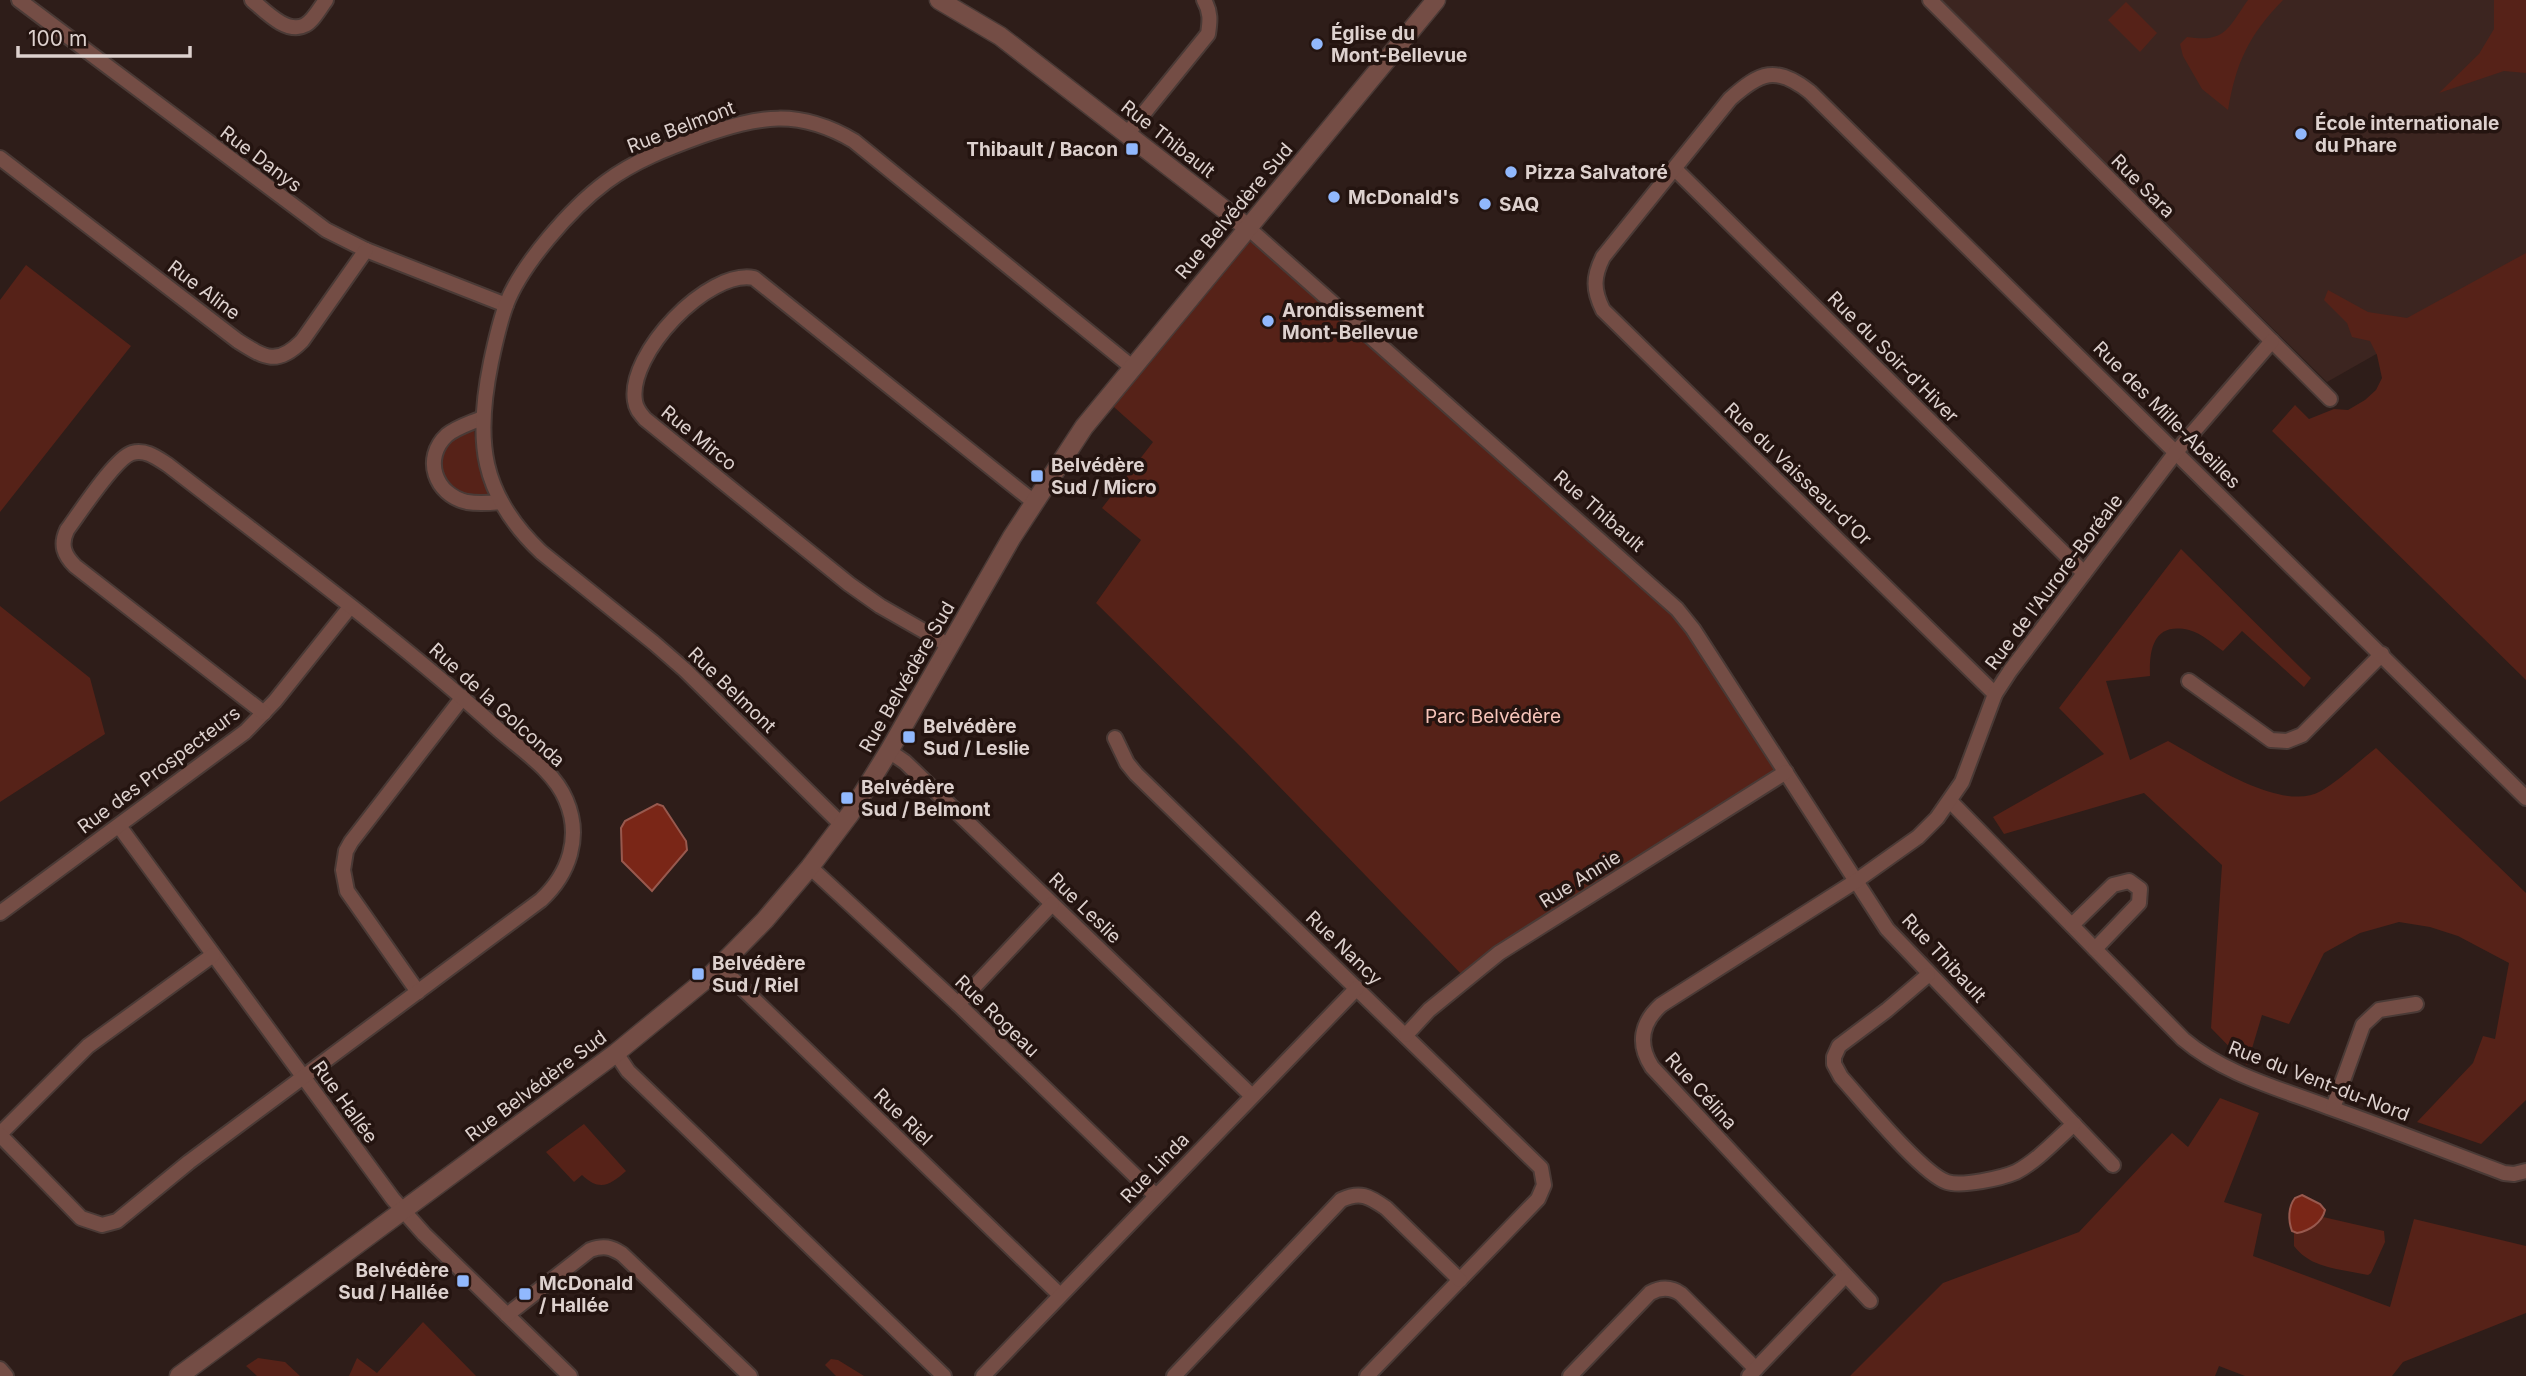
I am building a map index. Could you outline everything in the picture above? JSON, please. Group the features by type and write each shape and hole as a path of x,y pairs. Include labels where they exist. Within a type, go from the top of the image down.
{"street":[{"name":"Rue Danys","path":"19,0 326,230 366,250 506,305"},
{"path":"252,0 284,24 299,27 307,25 326,0"},
{"name":"Rue Thibault","path":"939,0 1000,36 1247,227 1669,601 1693,629 1887,929 1928,975 2113,1165"},
{"path":"1127,134 1208,34 1211,20 1205,0"},
{"name":"Rue Belvédère Sud","path":"179,1376 615,1053 686,997 722,965 765,920 842,825 889,751 1034,502 1084,427 1436,0"},
{"name":"Rue Sara","path":"1930,0 2330,399"},
{"name":"Rue des Mille-Abeilles","path":"1675,169 1730,99 1756,78 1772,74 1784,76 1810,92 2526,798"},
{"name":"Rue Belmont","path":"842,825 664,652 533,544 514,524 500,502 485,456 482,418 486,388 506,305 525,270 590,195 617,174 647,158 744,122 793,118 825,126 854,141 1132,367"},
{"name":"Rue Aline","path":"0,158 239,341 260,354 274,358 293,350 302,341 366,250"},
{"name":"Rue du Vaisseau-d'Or","path":"1675,169 1611,247 1596,272 1595,290 1603,310 1996,694"},
{"name":"Rue du Soir-d'Hiver","path":"1675,169 2084,573"},
{"name":"Rue Mirco","path":"950,646 880,606 849,584 645,419 638,410 634,397 639,375 649,352 676,316 698,298 737,278 754,278 1034,502"},
{"name":"Rue de l'Aurore-Boréale","path":"1856,881 1918,836 1950,801 1971,763 1996,694 2176,452 2272,341"},
{"path":"482,418 446,436 438,445 433,470 437,482 445,492 456,498 480,504 500,502"},
{"name":"Rue de la Golconda","path":"0,1134 81,1218 95,1224 110,1223 123,1216 170,1176 541,900 565,871 572,847 572,822 565,797 551,776 463,697 158,458 141,452 125,456 66,530 63,545 65,553 75,566 264,713"},
{"name":"Rue des Prospecteurs","path":"0,913 235,740 264,713 349,607"},
{"path":"2189,681 2270,740 2287,741 2302,735 2382,654"},
{"path":"418,992 352,900 344,880 344,859 351,842 463,697"},
{"name":"Rue Nancy","path":"1115,738 1127,763 1136,774 1537,1162 1543,1174 1544,1185 1538,1199 1460,1280"},
{"name":"Rue Leslie","path":"889,751 905,762 1252,1096"},
{"name":"Rue Annie","path":"1406,1035 1429,1010 1499,953 1786,772"},
{"name":"Rue du Vent-du-Nord","path":"1950,801 2183,1039 2219,1065 2504,1172 2514,1174 2526,1171"},
{"name":"Rue Hallée","path":"119,826 403,1211 570,1376"},
{"name":"Rue Rogeau","path":"810,867 958,1004 1155,1195"},
{"name":"Rue Célina","path":"1856,881 1661,1005 1651,1014 1642,1036 1643,1048 1652,1067 1870,1301"},
{"path":"2071,925 2113,885 2129,881 2140,889 2139,902 2095,949"},
{"path":"958,1004 1052,904"},
{"path":"0,1134 88,1046 214,956"},
{"name":"Rue Riel","path":"722,965 1060,1295"},
{"path":"1928,975 1839,1046 1834,1057 1834,1064 1841,1077 1905,1146 1941,1179 1961,1184 2013,1173 2074,1124"},
{"name":"Rue Linda","path":"982,1376 1357,988"},
{"path":"2333,1108 2363,1024 2379,1010 2416,1004"},
{"path":"615,1053 628,1071 944,1376"},
{"path":"1174,1376 1341,1200 1352,1194 1374,1199 1386,1208 1460,1280 1367,1376"},
{"path":"507,1315 590,1250 601,1246 612,1248 622,1254 750,1376"},
{"path":"1570,1376 1650,1293 1661,1288 1681,1294 1753,1372 1845,1276"},
{"path":"0,1369 6,1376"}],"shaded area":[{"name":"École internationale du Phare","path":"1940,0 2526,0 2526,269 2327,382"},
{"path":"657,804 663,806 686,841 687,850 652,891 622,861 621,828 625,821"},
{"path":"2302,1195 2320,1204 2325,1210 2314,1226 2297,1233 2292,1231 2290,1209 2295,1198"}],"green space":[{"path":"2248,0 2283,0 2261,25 2246,50 2235,77 2228,110 2202,89 2183,56 2180,44 2187,37 2210,38 2225,31"},
{"path":"2494,0 2526,0 2526,73 2504,71 2439,93 2479,54 2494,29"},
{"path":"2126,2 2157,33 2140,52 2108,20"},
{"name":"Parc Belvédère","path":"1247,227 1669,601 1786,772 1466,979 1242,748 1096,603 1141,540 1102,508 1153,442 1105,399"},
{"path":"2526,253 2526,680 2272,431 2295,405 2309,419 2334,409 2348,410 2376,390 2382,378 2377,355 2370,341 2352,337 2347,323 2324,300 2328,290 2368,312 2407,318"},
{"path":"26,265 131,346 0,512 0,300"},
{"path":"474,429 478,464 489,497 472,498 458,493 448,484 443,472 442,458 447,446 457,435"},
{"path":"2181,549 2311,678 2304,687 2242,631 2223,651 2193,631 2168,630 2156,639 2151,656 2150,676 2106,681 2130,760 2168,741 2243,782 2286,796 2305,796 2328,787 2376,748 2526,893 2526,1100 2481,1144 2417,1122 2473,1063 2483,1036 2495,1039 2509,963 2458,936 2430,927 2399,922 2360,933 2324,953 2289,1024 2262,1015 2247,1065 2211,1028 2222,865 2144,793 2004,834 1993,817 2104,754 2059,708"},
{"path":"0,606 90,678 105,734 0,802"},
{"path":"2220,1098 2259,1113 2224,1202 2262,1214 2253,1256 2390,1307 2414,1219 2526,1246 2526,1313 2403,1362 2392,1376 2245,1376 2219,1366 2215,1376 1850,1376 1943,1283 2079,1232 2172,1133 2188,1147"},
{"path":"584,1124 626,1171 605,1185 594,1184 582,1175 574,1182 546,1152"},
{"path":"2323,1217 2384,1231 2385,1242 2371,1273 2368,1275 2318,1264 2301,1254 2294,1246 2294,1232 2318,1224"},
{"path":"423,1322 476,1376 349,1376 357,1358 377,1373"},
{"path":"258,1358 285,1362 300,1376 257,1376 246,1366"},
{"path":"831,1359 838,1360 864,1376 836,1376 825,1365"}],"place":[{"name":"Église du Mont-Bellevue","path":"1317,44"},
{"name":"École internationale du Phare","path":"2301,134"},
{"name":"Thibault / Bacon","path":"1132,149"},
{"name":"Pizza Salvatoré","path":"1511,172"},
{"name":"McDonald's","path":"1334,197"},
{"name":"SAQ","path":"1485,204"},
{"name":"Arondissement Mont-Bellevue","path":"1268,321"},
{"name":"Belvédère Sud / Micro","path":"1037,476"},
{"name":"Belvédère Sud / Leslie","path":"909,737"},
{"name":"Belvédère Sud / Belmont","path":"847,798"},
{"name":"Belvédère Sud / Riel","path":"698,974"},
{"name":"Belvédère Sud / Hallée","path":"463,1281"},
{"name":"McDonald / Hallée","path":"525,1294"}]}
